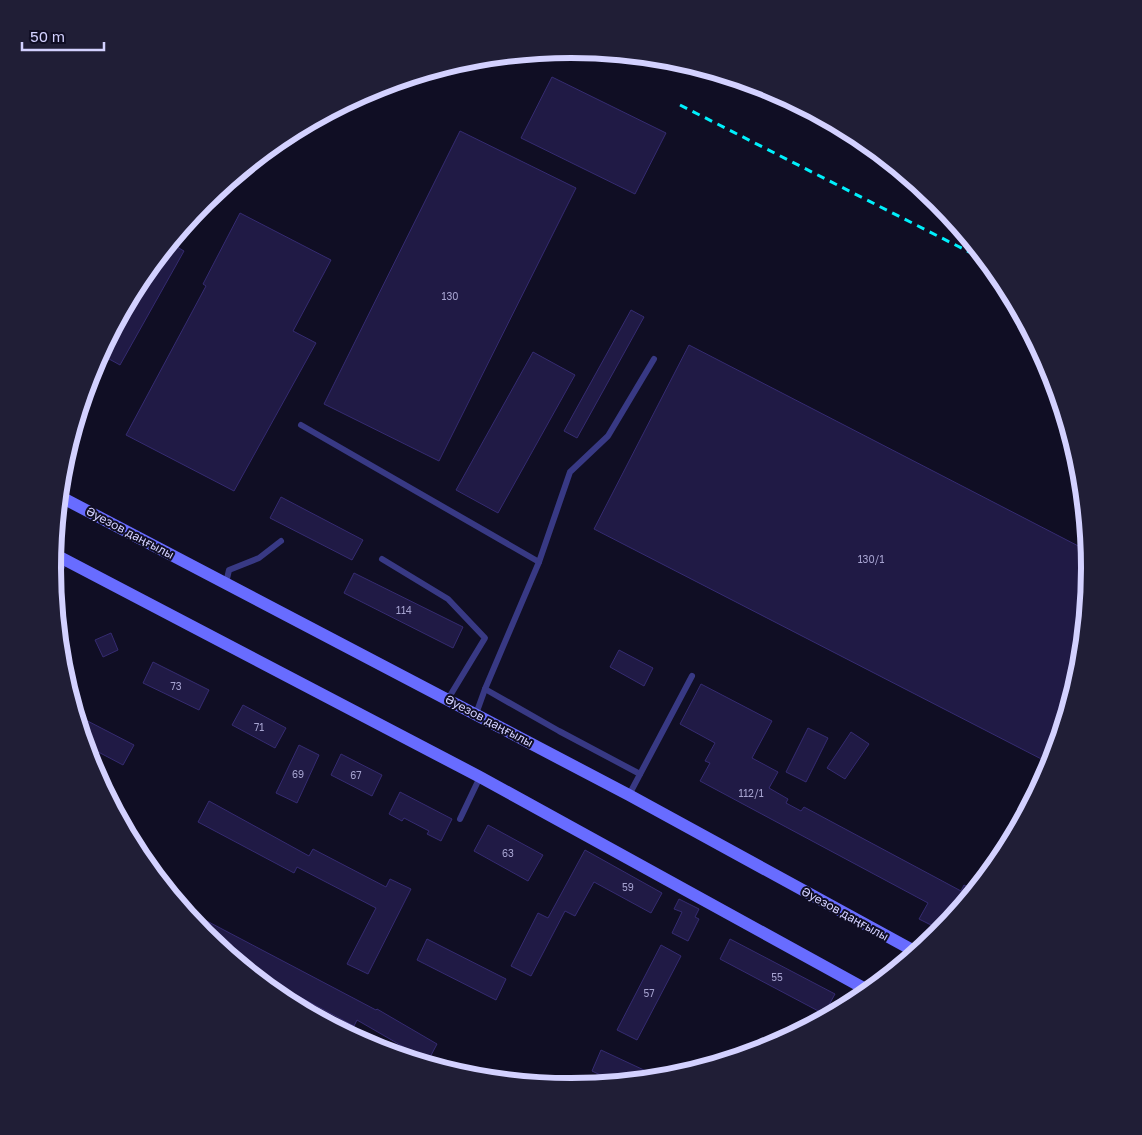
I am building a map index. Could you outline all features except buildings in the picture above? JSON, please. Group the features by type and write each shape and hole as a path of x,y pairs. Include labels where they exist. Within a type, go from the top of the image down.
{"main road":[{"name":"Әуезов даңғылы","path":"65,499 629,795 910,949"},
{"path":"61,559 480,777 861,987"}],"lane":[{"path":"476,714 539,562 570,472 608,436 654,358"},
{"path":"301,425 539,562"},
{"path":"226,583 229,570 259,558 281,540"},
{"path":"382,559 448,599 485,638 448,699"},
{"path":"61,569 65,561"},
{"path":"629,795 692,676"},
{"path":"485,689 640,774"},
{"path":"460,819 480,777"}],"railway":[{"path":"680,105 974,254"}]}
